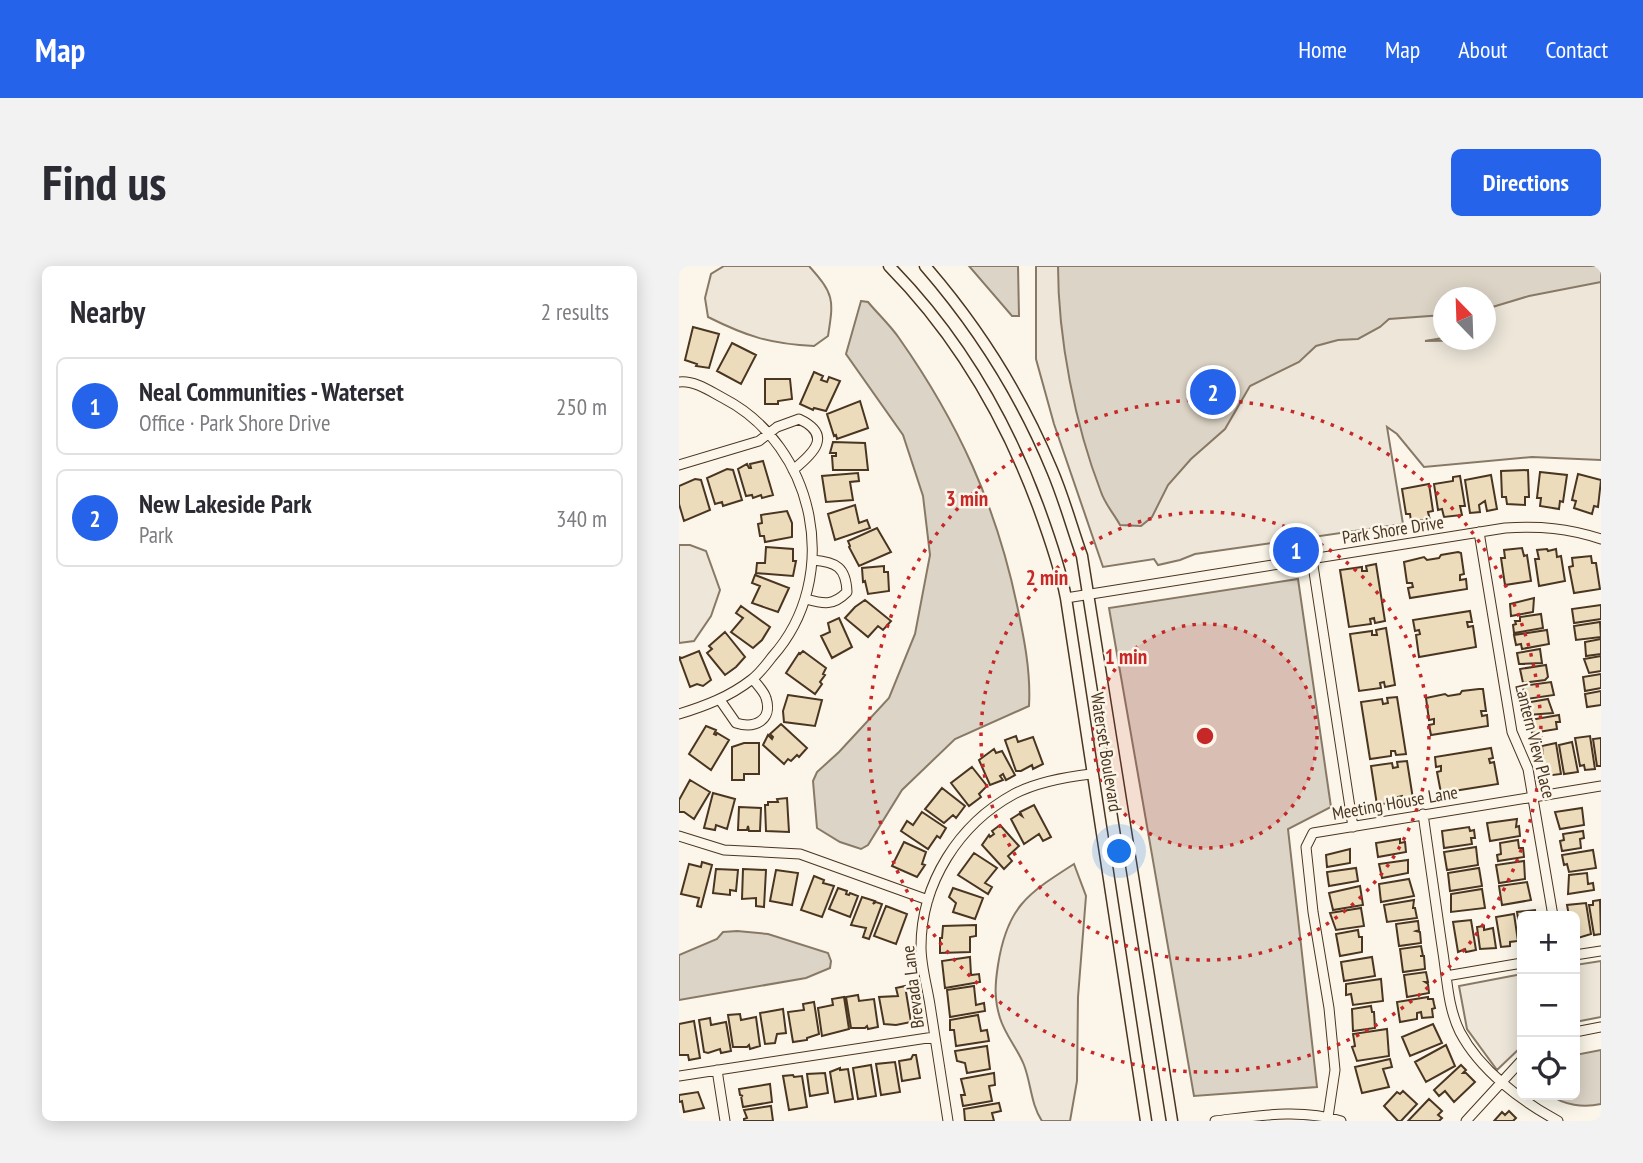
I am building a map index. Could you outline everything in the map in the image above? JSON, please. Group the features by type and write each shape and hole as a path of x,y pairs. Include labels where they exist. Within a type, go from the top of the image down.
{"street":[{"name":"Waterset Boulevard","path":"889,266 947,332 1009,435 1049,535 1066,598 1146,1121"},
{"name":"Waterset Boulevard","path":"925,266 963,313 1007,377 1057,483 1082,556 1172,1121"},
{"path":"679,382 701,386 729,401 771,434 801,485 809,510 813,560 806,600 784,644 753,679 720,700 679,714"},
{"path":"679,465 759,442 777,427 799,419 816,431 817,440 813,454 793,470"},
{"name":"Park Shore Drive","path":"1066,598 1505,528 1547,526 1601,539"},
{"name":"Lantern View Place","path":"1479,532 1512,732 1528,769 1552,911"},
{"path":"1313,559 1353,827"},
{"path":"806,600 827,604 847,592 846,575 839,567 825,561 813,560"},
{"path":"720,700 736,723 754,726 764,719 768,710 765,696 753,679"},
{"name":"Brevada Lane","path":"948,1121 921,948 928,900 950,850 968,829 990,810 1015,793 1045,782 1091,774"},
{"name":"Meeting House Lane","path":"1328,1117 1335,1070 1306,847 1314,834 1601,786"},
{"path":"1423,814 1446,976 1459,1030 1477,1057 1502,1081 1536,1109 1558,1121"},
{"path":"679,836 724,850 800,854 928,900"},
{"path":"1580,954 1601,951"},
{"path":"1446,976 1517,964"},
{"path":"1580,1031 1601,1027"},
{"path":"679,1076 935,1037"},
{"path":"1466,1121 1517,1065"},
{"path":"717,1070 725,1121"},
{"path":"1215,1121 1281,1113 1328,1117 1342,1121"}],"shaded area":[{"path":"724,266 809,266 828,291 830,298 828,336 814,346 771,341 708,317 705,298 711,274"},
{"path":"969,266 1018,266 1019,316 1012,316"},
{"path":"1036,266 1601,266 1601,460 1532,457 1424,467 1397,434 1387,427 1403,524 1195,554 1158,565 1154,559 1103,567 1054,424 1036,359"},
{"path":"1058,266 1601,266 1601,282 1529,296 1496,306 1496,287 1433,287 1433,316 1389,319 1358,339 1338,340 1316,346 1299,362 1250,386 1225,429 1191,459 1168,485 1152,517 1141,526 1120,525 1103,496 1092,466 1070,381"},
{"path":"861,301 868,302 892,329 920,369 957,433 986,499 1017,605 1028,668 1029,706 955,739 902,790 868,845 861,849 840,842 817,828 813,781 817,772 889,698 915,634 930,555 923,496 903,435 846,354"},
{"path":"679,545 690,545 706,551 720,590 711,616 694,641 679,643"},
{"path":"1298,579 1331,807 1288,829 1317,1087 1194,1096 1109,608"},
{"path":"1074,864 1086,896 1078,997 1077,1081 1070,1121 1042,1121 1024,1065 1000,1018 996,998 997,972 1002,945 1014,915 1032,894"},
{"path":"723,932 768,934 828,953 830,968 806,978 679,1000 679,955 717,939"},
{"path":"1601,961 1601,1017 1580,1021 1580,974 1580,964"},
{"path":"1517,975 1517,1051 1497,1070 1467,1029 1459,986"},
{"path":"1601,1050 1601,1104 1574,1105 1559,1100 1580,1100 1580,1054"}],"building":[{"path":"693,327 719,334 709,368 696,366 697,364 685,360"},
{"path":"732,343 756,355 741,384 717,371"},
{"path":"814,372 823,376 821,380 827,382 829,377 840,381 826,411 813,410 800,404"},
{"path":"765,379 790,379 792,399 778,401 778,404 765,404"},
{"path":"860,401 868,428 837,439 827,414"},
{"path":"833,442 865,443 868,470 833,470 832,456 836,456 836,453 830,453"},
{"path":"763,461 773,495 762,498 761,495 753,498 752,495 746,496 738,469 747,464 751,468 750,464"},
{"path":"727,469 733,470 742,500 723,506 722,502 715,504 707,478"},
{"path":"1528,470 1529,497 1525,497 1525,505 1507,504 1506,497 1502,497 1501,471"},
{"path":"1540,472 1567,475 1563,502 1560,501 1559,509 1540,506 1541,498 1537,498"},
{"path":"858,473 859,481 850,482 853,500 826,502 822,476"},
{"path":"1578,474 1601,480 1598,507 1594,506 1592,514 1574,508 1576,501 1572,500"},
{"path":"1491,475 1497,509 1487,511 1485,501 1479,505 1480,512 1470,513 1465,480"},
{"path":"1460,476 1465,506 1460,506 1462,515 1444,517 1442,509 1438,510 1434,484 1453,481 1453,477"},
{"path":"695,479 701,480 710,510 684,521 679,504 679,486"},
{"path":"1429,484 1433,511 1428,512 1430,520 1411,521 1410,514 1406,514 1402,489"},
{"path":"855,505 859,523 867,520 870,528 835,540 828,514"},
{"path":"787,511 792,523 792,537 765,542 764,536 760,536 758,524 762,523 761,515"},
{"path":"877,528 891,552 859,566 848,541"},
{"path":"766,547 793,549 793,561 796,561 793,576 756,573 757,563 765,563"},
{"path":"1522,548 1524,556 1527,555 1531,581 1505,585 1501,558 1505,558 1504,550"},
{"path":"1556,549 1557,557 1561,556 1565,581 1539,586 1535,559 1539,559 1537,550"},
{"path":"1461,553 1464,574 1460,575 1460,580 1466,579 1467,589 1410,598 1408,588 1413,587 1412,583 1407,583 1404,562 1424,557 1427,560 1439,558 1441,555"},
{"path":"1591,556 1592,563 1596,563 1600,589 1574,593 1569,567 1573,566 1572,558"},
{"path":"1376,564 1385,621 1375,623 1374,618 1370,619 1371,624 1349,627 1340,570 1362,567 1362,571 1367,571 1366,566"},
{"path":"884,566 884,572 888,572 889,591 868,594 865,581 863,582 862,568"},
{"path":"755,575 789,588 778,612 752,603 760,586 752,583"},
{"path":"1534,598 1533,612 1511,616 1510,604"},
{"path":"865,600 891,621 883,630 878,626 868,637 845,618"},
{"path":"1601,605 1601,619 1574,623 1572,609"},
{"path":"741,606 770,627 753,648 731,632 743,618 736,613"},
{"path":"1470,611 1472,622 1467,622 1468,627 1473,626 1476,647 1419,657 1416,635 1420,634 1419,630 1415,631 1413,620"},
{"path":"1541,614 1543,628 1514,633 1513,625 1516,624 1515,621 1520,621 1520,617"},
{"path":"839,618 852,647 832,658 821,636 830,632 828,623"},
{"path":"1600,622 1601,637 1576,640 1574,626"},
{"path":"1386,628 1395,685 1385,687 1384,682 1380,683 1381,688 1359,691 1350,634 1372,631 1372,635 1377,635 1376,630"},
{"path":"1547,630 1549,644 1522,649 1521,644 1516,645 1514,635"},
{"path":"725,632 745,657 725,675 707,653 712,649 709,646"},
{"path":"1601,639 1601,654 1586,656 1585,642"},
{"path":"1540,649 1542,663 1519,664 1517,653"},
{"path":"699,651 711,680 703,686 697,684 690,687 679,657"},
{"path":"803,651 826,668 820,682 822,684 815,694 786,673"},
{"path":"1601,656 1601,671 1589,673 1584,659"},
{"path":"1546,665 1548,677 1545,680 1523,683 1520,669"},
{"path":"1601,674 1601,688 1585,691 1583,677"},
{"path":"1551,682 1554,695 1527,699 1526,695 1524,696 1523,686"},
{"path":"1483,689 1486,711 1481,711 1482,716 1487,715 1488,726 1431,735 1429,725 1434,724 1434,719 1429,720 1426,698"},
{"path":"1601,691 1601,705 1587,707 1585,694"},
{"path":"788,695 822,700 815,726 784,722 783,711"},
{"path":"1397,697 1406,754 1396,755 1395,751 1391,751 1391,756 1370,759 1361,702 1382,699 1383,704 1388,703 1387,698"},
{"path":"1548,699 1553,713 1528,715 1525,703"},
{"path":"1559,715 1557,729 1532,733 1530,720"},
{"path":"781,724 807,748 799,757 797,755 791,761 788,759 784,764 763,745 768,735 772,739 770,734"},
{"path":"706,726 716,730 714,734 729,740 711,770 689,754"},
{"path":"1016,736 1018,742 1033,737 1043,764 1033,769 1032,765 1016,771 1005,740"},
{"path":"1590,736 1595,769 1585,770 1584,765 1580,766 1575,738"},
{"path":"1601,738 1601,766 1597,766 1593,739"},
{"path":"1572,742 1578,772 1564,774 1559,745"},
{"path":"744,743 759,743 759,774 744,774 744,780 732,780 732,747"},
{"path":"1556,743 1561,774 1545,776 1542,746"},
{"path":"1491,748 1493,758 1489,759 1490,763 1494,762 1498,784 1441,793 1437,772 1441,771 1441,766 1436,767 1435,757"},
{"path":"994,749 996,753 1002,751 1015,775 1006,780 1003,774 1000,776 1003,780 990,785 979,760"},
{"path":"1407,761 1413,799 1403,801 1402,796 1398,797 1398,801 1377,805 1371,766 1392,763 1393,768 1398,767 1397,762"},
{"path":"972,767 987,786 979,794 981,797 969,806 951,783"},
{"path":"690,780 710,792 694,819 684,812 679,812 679,800"},
{"path":"942,788 965,806 956,818 953,815 944,823 925,809"},
{"path":"713,793 735,799 727,829 716,825 715,830 704,828"},
{"path":"787,798 789,832 766,831 765,805"},
{"path":"1034,805 1051,837 1043,841 1039,834 1024,844 1011,819 1019,814 1022,816 1020,812"},
{"path":"739,807 761,808 760,831 749,831 748,826 747,830 738,830"},
{"path":"1582,808 1584,825 1560,829 1555,812"},
{"path":"922,812 946,828 928,849 901,831 907,821 913,825"},
{"path":"1517,819 1516,827 1519,826 1520,836 1490,841 1487,823"},
{"path":"1000,825 1019,846 1008,856 1012,861 1004,869 982,845"},
{"path":"1469,827 1470,831 1474,830 1475,838 1471,838 1472,844 1444,848 1442,831"},
{"path":"1583,831 1581,848 1562,851 1560,841 1564,840 1563,834"},
{"path":"1400,839 1400,843 1405,842 1406,852 1378,857 1376,843"},
{"path":"1518,840 1524,857 1498,861 1497,855 1501,854 1500,843"},
{"path":"904,842 926,852 922,864 925,865 917,877 892,866"},
{"path":"1476,847 1478,865 1447,870 1444,852"},
{"path":"1350,849 1350,863 1327,867 1326,855"},
{"path":"1593,850 1596,868 1569,872 1567,864 1564,865 1562,855"},
{"path":"974,853 997,868 985,883 992,887 988,894 958,875"},
{"path":"1408,860 1408,873 1382,878 1379,864"},
{"path":"1524,861 1525,879 1499,883 1496,865"},
{"path":"702,862 712,865 701,907 697,906 699,898 681,894 689,864 701,867"},
{"path":"1356,868 1358,881 1329,886 1327,872"},
{"path":"1479,868 1482,886 1450,891 1448,873"},
{"path":"716,869 738,870 736,891 730,890 730,895 713,893"},
{"path":"743,869 766,870 764,907 756,906 756,898 742,899"},
{"path":"776,870 798,873 792,905 770,901"},
{"path":"1587,873 1588,884 1593,883 1594,890 1568,894 1569,875"},
{"path":"814,876 824,880 823,883 834,886 822,917 801,910"},
{"path":"1409,879 1414,896 1381,902 1379,884"},
{"path":"1527,882 1531,900 1502,905 1499,886"},
{"path":"1360,886 1363,905 1333,910 1329,893"},
{"path":"838,888 847,891 846,894 858,896 850,917 829,909"},
{"path":"953,888 983,898 975,919 953,912 956,903 949,897"},
{"path":"1482,889 1485,908 1451,912 1451,894"},
{"path":"862,897 875,901 873,904 882,904 869,939 863,937 866,928 851,925"},
{"path":"1414,900 1413,908 1417,918 1387,922 1384,905"},
{"path":"1600,900 1601,934 1594,935 1589,905"},
{"path":"1586,903 1591,934 1580,937 1580,911 1568,911 1567,905"},
{"path":"886,906 907,914 896,944 874,936"},
{"path":"1361,908 1364,926 1336,930 1330,913"},
{"path":"1514,914 1517,941 1510,942 1510,946 1501,947 1496,917"},
{"path":"1471,920 1476,950 1466,952 1465,949 1458,952 1453,922"},
{"path":"1418,921 1419,930 1416,931 1420,932 1421,943 1399,946 1396,924"},
{"path":"976,925 976,936 970,937 970,952 940,953 943,926"},
{"path":"1484,926 1484,930 1493,928 1496,948 1480,949 1477,927"},
{"path":"1358,930 1359,937 1362,937 1362,952 1340,956 1336,934"},
{"path":"1421,946 1425,969 1403,972 1400,949"},
{"path":"970,957 971,975 979,974 980,982 945,988 942,961"},
{"path":"1372,957 1375,976 1344,981 1341,962"},
{"path":"1426,972 1428,982 1425,982 1428,984 1429,993 1407,997 1404,975"},
{"path":"1381,979 1383,1001 1353,1005 1351,994 1346,995 1346,984"},
{"path":"905,986 911,1022 884,1024 879,997 898,996 896,988"},
{"path":"974,986 976,1005 984,1003 985,1011 950,1017 947,990"},
{"path":"858,995 859,1001 874,999 878,1027 851,1028 846,997"},
{"path":"844,997 849,1029 822,1036 818,1008 833,1005 832,999"},
{"path":"1428,997 1433,999 1433,1017 1422,1018 1421,1012 1417,1013 1417,1019 1400,1022 1397,1002"},
{"path":"814,1002 819,1034 807,1040 793,1042 788,1012 804,1010 803,1004"},
{"path":"1371,1006 1375,1028 1353,1031 1352,1009"},
{"path":"783,1009 786,1033 777,1034 775,1043 765,1044 760,1013"},
{"path":"740,1014 741,1020 756,1017 760,1046 750,1049 749,1045 733,1047 728,1015"},
{"path":"978,1015 981,1031 987,1030 989,1041 956,1046 954,1030 950,1030 950,1020"},
{"path":"710,1018 711,1025 726,1022 731,1051 721,1053 720,1049 704,1052 699,1020"},
{"path":"694,1021 700,1058 689,1060 688,1055 679,1055 679,1024"},
{"path":"1433,1024 1442,1043 1410,1056 1402,1037"},
{"path":"1387,1029 1389,1056 1357,1061 1352,1047 1355,1046 1353,1034"},
{"path":"1446,1045 1455,1066 1426,1082 1415,1062"},
{"path":"987,1046 990,1069 967,1073 965,1063 957,1061 955,1051"},
{"path":"916,1055 920,1078 902,1081 899,1061 911,1059"},
{"path":"1390,1059 1392,1067 1383,1069 1389,1087 1362,1093 1355,1067"},
{"path":"895,1062 900,1092 881,1095 876,1064"},
{"path":"871,1065 876,1096 858,1099 853,1068"},
{"path":"1461,1065 1466,1070 1463,1073 1475,1082 1454,1102 1445,1091 1439,1096 1434,1090"},
{"path":"840,1068 848,1069 853,1099 835,1102 830,1072"},
{"path":"825,1073 828,1093 810,1096 807,1074"},
{"path":"994,1073 995,1085 989,1086 992,1101 963,1106 961,1095 965,1095 961,1079"},
{"path":"783,1076 802,1076 807,1107 789,1110"},
{"path":"770,1084 772,1102 743,1107 743,1096 740,1095 739,1089"},
{"path":"1403,1091 1417,1104 1398,1121 1384,1106 1397,1092 1400,1094"},
{"path":"698,1092 704,1108 684,1112 679,1095"},
{"path":"1429,1099 1442,1111 1438,1115 1442,1118 1439,1121 1408,1121"},
{"path":"999,1103 1001,1111 992,1113 994,1121 965,1121 964,1109"},
{"path":"771,1106 773,1121 744,1121 747,1118 744,1110"},
{"path":"1509,1111 1516,1118 1513,1121 1494,1121 1502,1112 1505,1115"}],"place":[{"name":"New Lakeside Park","path":"1213,392"},
{"name":"Neal Communities - Waterset","path":"1296,550"}]}
